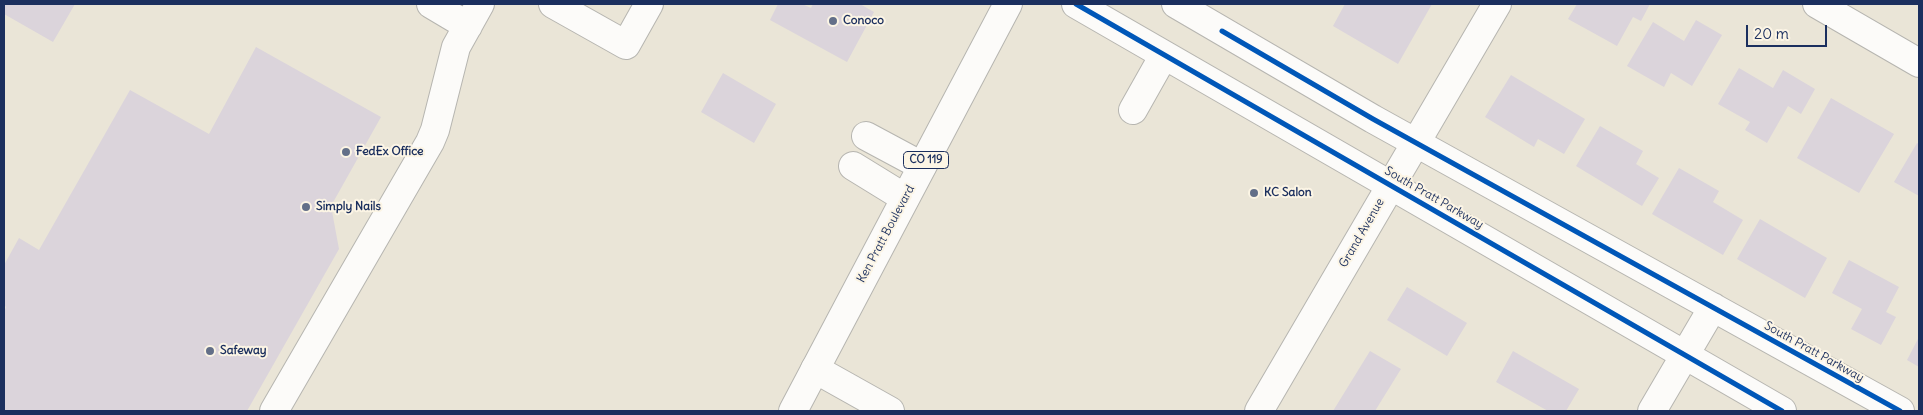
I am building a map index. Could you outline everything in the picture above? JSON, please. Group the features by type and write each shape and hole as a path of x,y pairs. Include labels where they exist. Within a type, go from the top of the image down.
{"main road":[{"path":"274,411 430,142 435,130 468,25 430,4"},
{"path":"554,4 626,45 649,4"},
{"name":"Ken Pratt Boulevard","path":"793,411 1008,4"},
{"name":"South Pratt Parkway","path":"1076,4 1782,411"},
{"name":"South Pratt Parkway","path":"1176,4 1415,142 1900,411"},
{"name":"Grand Avenue","path":"1259,411 1497,4"},
{"path":"1817,4 1919,62"},
{"path":"1133,110 1164,55"},
{"path":"866,136 922,166"},
{"path":"853,166 905,198"},
{"path":"1652,411 1686,356 1713,306"},
{"path":"815,370 899,409"}],"building":[{"path":"4,4 75,4 53,42 4,14"},
{"path":"778,4 802,4 811,8 813,4 860,4 874,12 847,62 770,20"},
{"path":"1345,4 1432,4 1398,64 1333,26"},
{"path":"1577,4 1650,4 1641,21 1633,17 1617,46 1568,19"},
{"path":"1696,20 1722,35 1692,86 1671,73 1664,87 1627,66 1653,22 1684,41"},
{"path":"256,47 381,117 331,206 339,249 247,411 4,411 4,312 6,307 4,305 4,265 19,238 39,250 130,90 209,134"},
{"path":"1739,68 1773,88 1783,70 1815,89 1801,114 1788,106 1767,143 1745,130 1750,122 1718,104"},
{"path":"723,73 776,104 754,143 701,112"},
{"path":"1511,75 1585,119 1564,154 1538,139 1534,147 1485,117"},
{"path":"1831,98 1894,134 1859,193 1797,158"},
{"path":"1600,126 1643,151 1636,164 1659,178 1642,206 1576,166"},
{"path":"1917,143 1919,144 1919,196 1894,182"},
{"path":"1679,168 1719,191 1713,202 1743,220 1723,255 1652,214"},
{"path":"1760,219 1827,258 1805,298 1737,259"},
{"path":"1849,260 1899,287 1886,312 1896,317 1881,345 1851,329 1862,309 1832,293"},
{"path":"1407,287 1467,323 1447,356 1387,320"},
{"path":"1919,337 1919,367 1907,360"},
{"path":"1370,351 1401,369 1375,411 1333,411"},
{"path":"1513,351 1579,389 1566,411 1548,411 1496,382"}],"cycle path":[{"path":"1076,4 1782,411"},
{"path":"1222,31 1373,119 1900,411"}],"place":[{"name":"Conoco","path":"833,21"},
{"name":"FedEx Office","path":"346,152"},
{"name":"KC Salon","path":"1254,193"},
{"name":"Simply Nails","path":"306,207"},
{"name":"Safeway","path":"210,351"}]}
